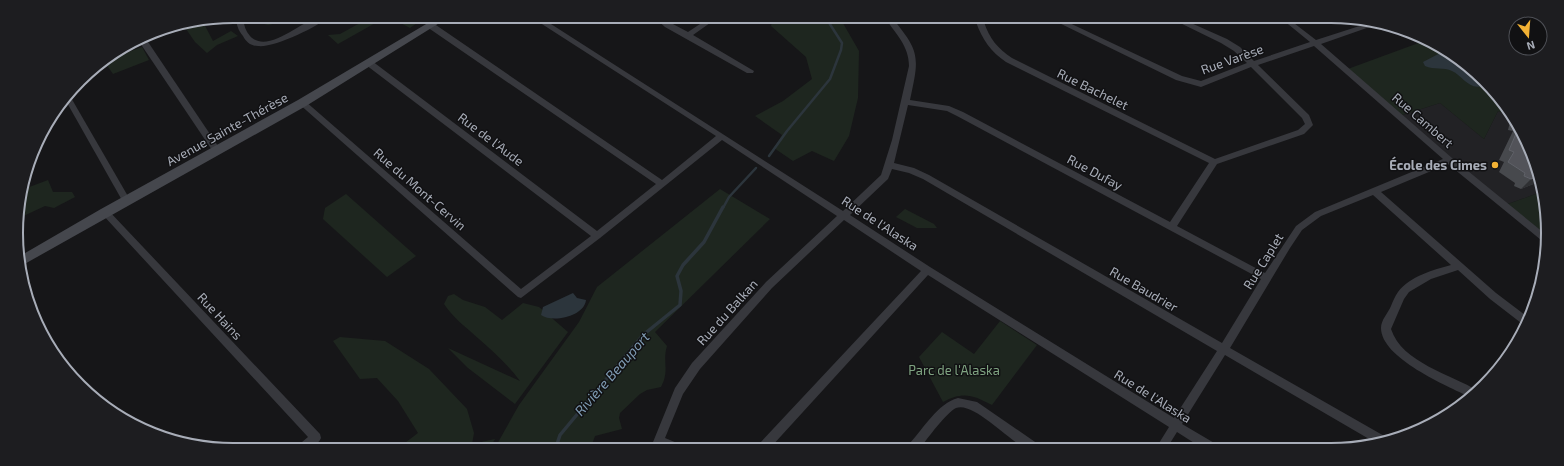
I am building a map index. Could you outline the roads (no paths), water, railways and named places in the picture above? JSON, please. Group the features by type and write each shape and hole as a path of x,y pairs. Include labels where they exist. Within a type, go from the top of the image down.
{"street":[{"path":"241,23 241,28 247,38 258,44 265,44 276,41 312,23"},
{"name":"Avenue Sainte-Thérèse","path":"25,259 126,200 302,103 434,23"},
{"name":"Rue de l'Alaska","path":"544,23 844,214 927,270 1204,443"},
{"path":"665,23 750,71"},
{"path":"688,35 706,23"},
{"name":"Rue du Balkan","path":"657,443 679,391 696,366 769,285 885,177 890,165 913,66 912,55 908,44 892,23"},
{"name":"Rue Bachelet","path":"980,23 983,33 994,49 1009,60 1214,162"},
{"name":"Rue Varèse","path":"1064,23 1190,82 1200,84 1253,64 1366,26"},
{"path":"1171,227 1214,162 1301,132 1309,125 1306,117 1240,52 1224,41 1183,23"},
{"name":"Rue Cambert","path":"1290,23 1315,43 1449,160 1541,236"},
{"path":"430,25 662,184"},
{"path":"144,43 217,151"},
{"name":"Rue de l'Aude","path":"369,63 597,236"},
{"path":"70,101 126,200"},
{"name":"Rue Dufay","path":"905,102 949,109 960,114 1267,278"},
{"name":"Rue du Mont-Cervin","path":"302,103 521,294 597,236"},
{"path":"597,236 722,136"},
{"name":"Rue Caplet","path":"1164,443 1223,350 1286,245 1299,228 1318,214 1449,160"},
{"name":"Rue Baudrier","path":"890,165 911,170 926,177 1377,438"},
{"path":"1374,191 1507,308 1523,318"},
{"name":"Rue Hains","path":"105,212 316,438 310,443"},
{"path":"1460,266 1435,274 1411,286 1401,295 1386,327 1388,337 1394,346 1408,359 1469,391"},
{"path":"768,443 927,270"},
{"path":"917,443 950,405 958,403 973,405 1027,443"}],"waterway":[{"name":"Rivière Beauport","path":"769,156 787,131 830,79 841,50 842,43 829,23"},
{"name":"Rivière Beauport","path":"723,208 729,197 756,168"},
{"name":"Rivière Beauport","path":"557,443 560,435 643,335 680,305 681,291 677,276 683,265 704,242 723,207"}],"place":[{"name":"École des Cimes","path":"1495,165"}],"park label":[{"name":"Parc de l'Alaska","path":"954,370"}]}
